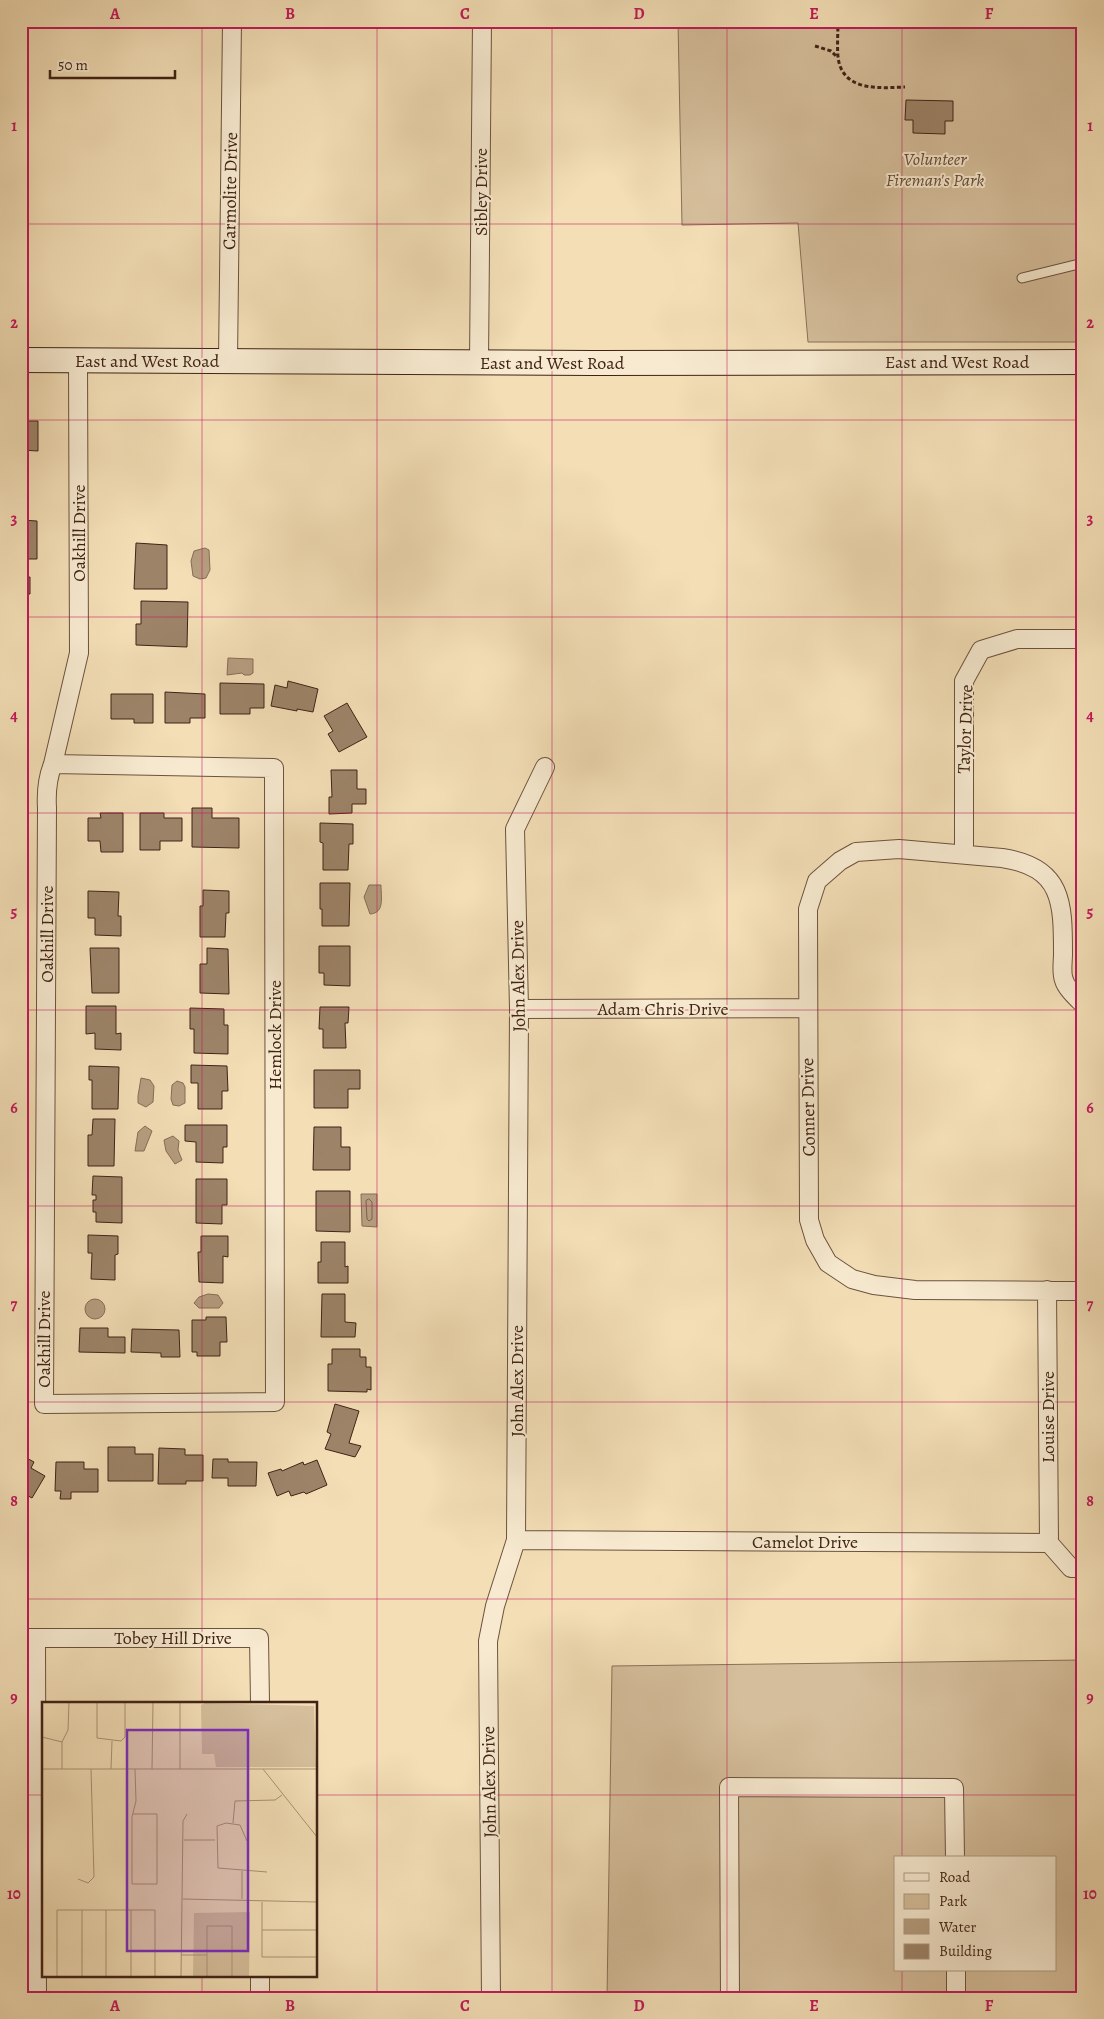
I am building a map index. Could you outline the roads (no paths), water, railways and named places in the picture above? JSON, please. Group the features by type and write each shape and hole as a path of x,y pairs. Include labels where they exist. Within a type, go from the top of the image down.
{"street":[{"name":"Carmolite Drive","path":"228,361 232,21"},
{"name":"Sibley Drive","path":"479,362 482,21"},
{"name":"East and West Road","path":"21,360 1083,362"},
{"name":"Oakhill Drive","path":"78,360 79,653 53,764 48,776 46,792 44,1404 152,1404"},
{"name":"Taylor Drive","path":"964,854 964,681 981,650 1018,640 1083,639"},
{"name":"Hemlock Drive","path":"53,764 274,768 275,1402 152,1404"},
{"name":"John Alex Drive","path":"491,1998 488,1642 496,1606 516,1540 519,1009 515,828 545,767"},
{"name":"Conner Drive","path":"1083,1004 1064,981 1062,904 1055,888 1039,871 1019,860 899,849 856,852 840,861 816,881 808,909 809,1220 815,1240 828,1263 852,1279 874,1285 915,1290 1083,1291"},
{"name":"Adam Chris Drive","path":"519,1009 807,1008"},
{"name":"Louise Drive","path":"1047,1290 1049,1543"},
{"name":"Camelot Drive","path":"516,1540 1049,1543"},
{"path":"1049,1543 1071,1568 1083,1568"},
{"path":"29,1638 37,1998"},
{"name":"Tobey Hill Drive","path":"29,1638 259,1638 260,1702"},
{"path":"730,1998 729,1787 954,1788 955,1856"},
{"path":"956,1972 956,1998"},
{"path":"260,1976 260,1998"}],"lane":[{"path":"1022,278 1083,263"}],"water":[{"path":"205,548 209,550 210,570 206,578 200,579 193,576 191,561 194,551"},
{"path":"228,658 253,659 253,673 250,675 242,673 227,675"},
{"path":"369,885 381,885 380,908 375,913 370,914 364,897"},
{"path":"141,1078 150,1080 154,1086 153,1102 146,1107 138,1103"},
{"path":"177,1081 183,1083 185,1087 185,1103 179,1106 173,1105 171,1099 172,1085"},
{"path":"145,1126 152,1131 144,1151 135,1151 138,1132"},
{"path":"173,1136 179,1141 178,1150 182,1160 175,1164 166,1151 164,1140"},
{"path":"361,1194 377,1194 377,1227 362,1226"},
{"path":"208,1294 218,1295 223,1303 219,1308 199,1308 194,1303 199,1297"},
{"path":"95,1299 102,1302 105,1309 102,1316 95,1319 88,1316 85,1309 88,1302"}],"park label":[{"name":"Volunteer Fireman's Park","path":"935,169"}]}
